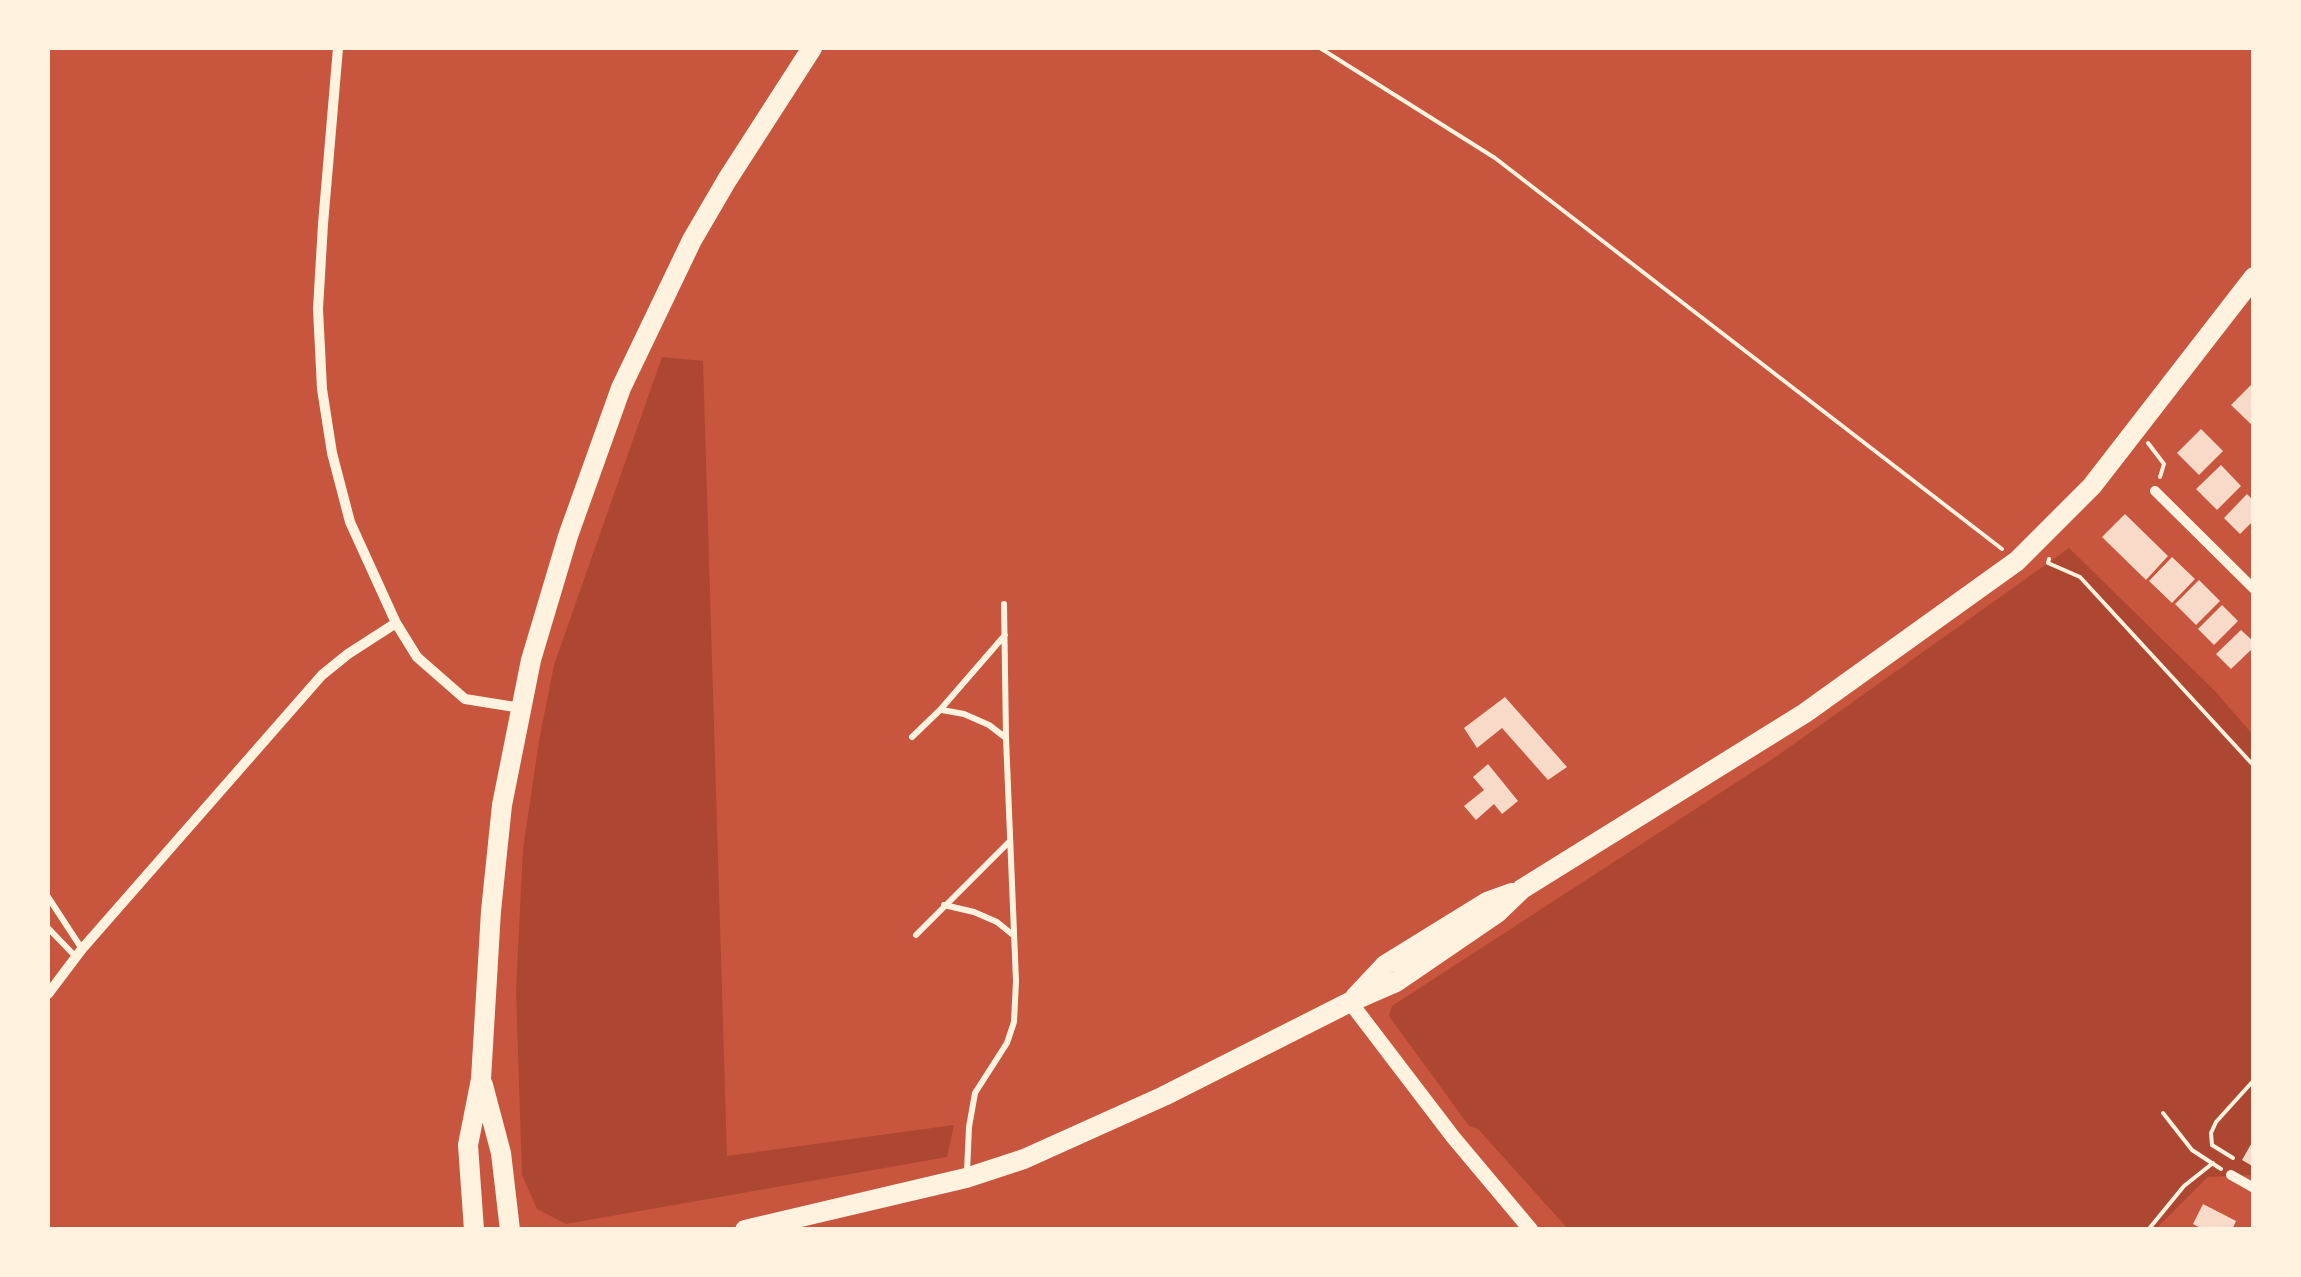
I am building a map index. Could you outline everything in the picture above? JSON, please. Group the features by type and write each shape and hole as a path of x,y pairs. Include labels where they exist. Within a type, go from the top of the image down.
{"main road":[{"path":"474,1230 468,1145 481,1078 502,804 530,660 568,536 621,388 692,240 812,48"},
{"path":"744,1230 966,1178 1024,1159 1129,1112 1350,1002 1384,965 1487,902 1522,889 1805,713 2017,561 2092,486 2254,276"},
{"path":"481,1078 502,1153 510,1230"}],"street":[{"path":"338,48 318,309 322,388 332,453 350,522 396,623 417,656 465,700 520,708"},
{"path":"2156,491 2254,589"},
{"path":"48,994 79,953 322,675 396,623"},
{"path":"1350,1002 1453,1137 1531,1230"},
{"path":"2230,1175 2254,1188"}],"lane":[{"path":"966,1178 974,1093 1007,1043 1014,1022 1004,604"},
{"path":"912,737 1005,635"},
{"path":"940,710 964,714 1006,738"},
{"path":"916,935 1011,840"},
{"path":"48,897 79,953"},
{"path":"944,905 997,922 1014,936"},
{"path":"48,928 79,953"}],"path":[{"path":"1320,48 1495,158 2017,561"},
{"path":"2152,448 2164,464 2156,491"},
{"path":"2048,563 2080,578 2254,766"},
{"path":"2163,1114 2192,1150 2230,1175 2239,1162 2212,1145 2211,1133 2216,1122 2254,1080"},
{"path":"2148,1230 2184,1186 2213,1163"}],"shaded area":[{"path":"662,357 703,361 727,1156 954,1125 947,1157 566,1224 537,1209 522,1175 516,990 523,849 554,665"},
{"path":"2069,548 2216,692 2253,735 2253,1175 2208,1177 2156,1229 1568,1229 1478,1129 1469,1126 1389,1016 1392,1006 1777,756"}],"building":[{"path":"2254,382 2254,427 2231,405"},
{"path":"2201,429 2223,451 2199,475 2177,453"},
{"path":"2221,465 2241,486 2217,510 2196,489"},
{"path":"2247,494 2254,501 2254,520 2240,534 2224,518"},
{"path":"2125,514 2168,556 2146,580 2102,537"},
{"path":"2172,557 2195,579 2172,603 2149,581"},
{"path":"2199,580 2220,601 2196,625 2175,604"},
{"path":"2222,605 2238,621 2214,645 2198,629"},
{"path":"2241,630 2254,642 2254,647 2231,669 2216,654"},
{"path":"1505,697 1567,767 1548,780 1502,728 1477,748 1464,728"},
{"path":"1488,764 1518,801 1502,814 1494,804 1476,820 1464,806 1484,790 1473,777"},
{"path":"2254,1139 2254,1167 2242,1160"},
{"path":"2203,1204 2236,1221 2232,1230 2204,1230 2193,1224"}]}
